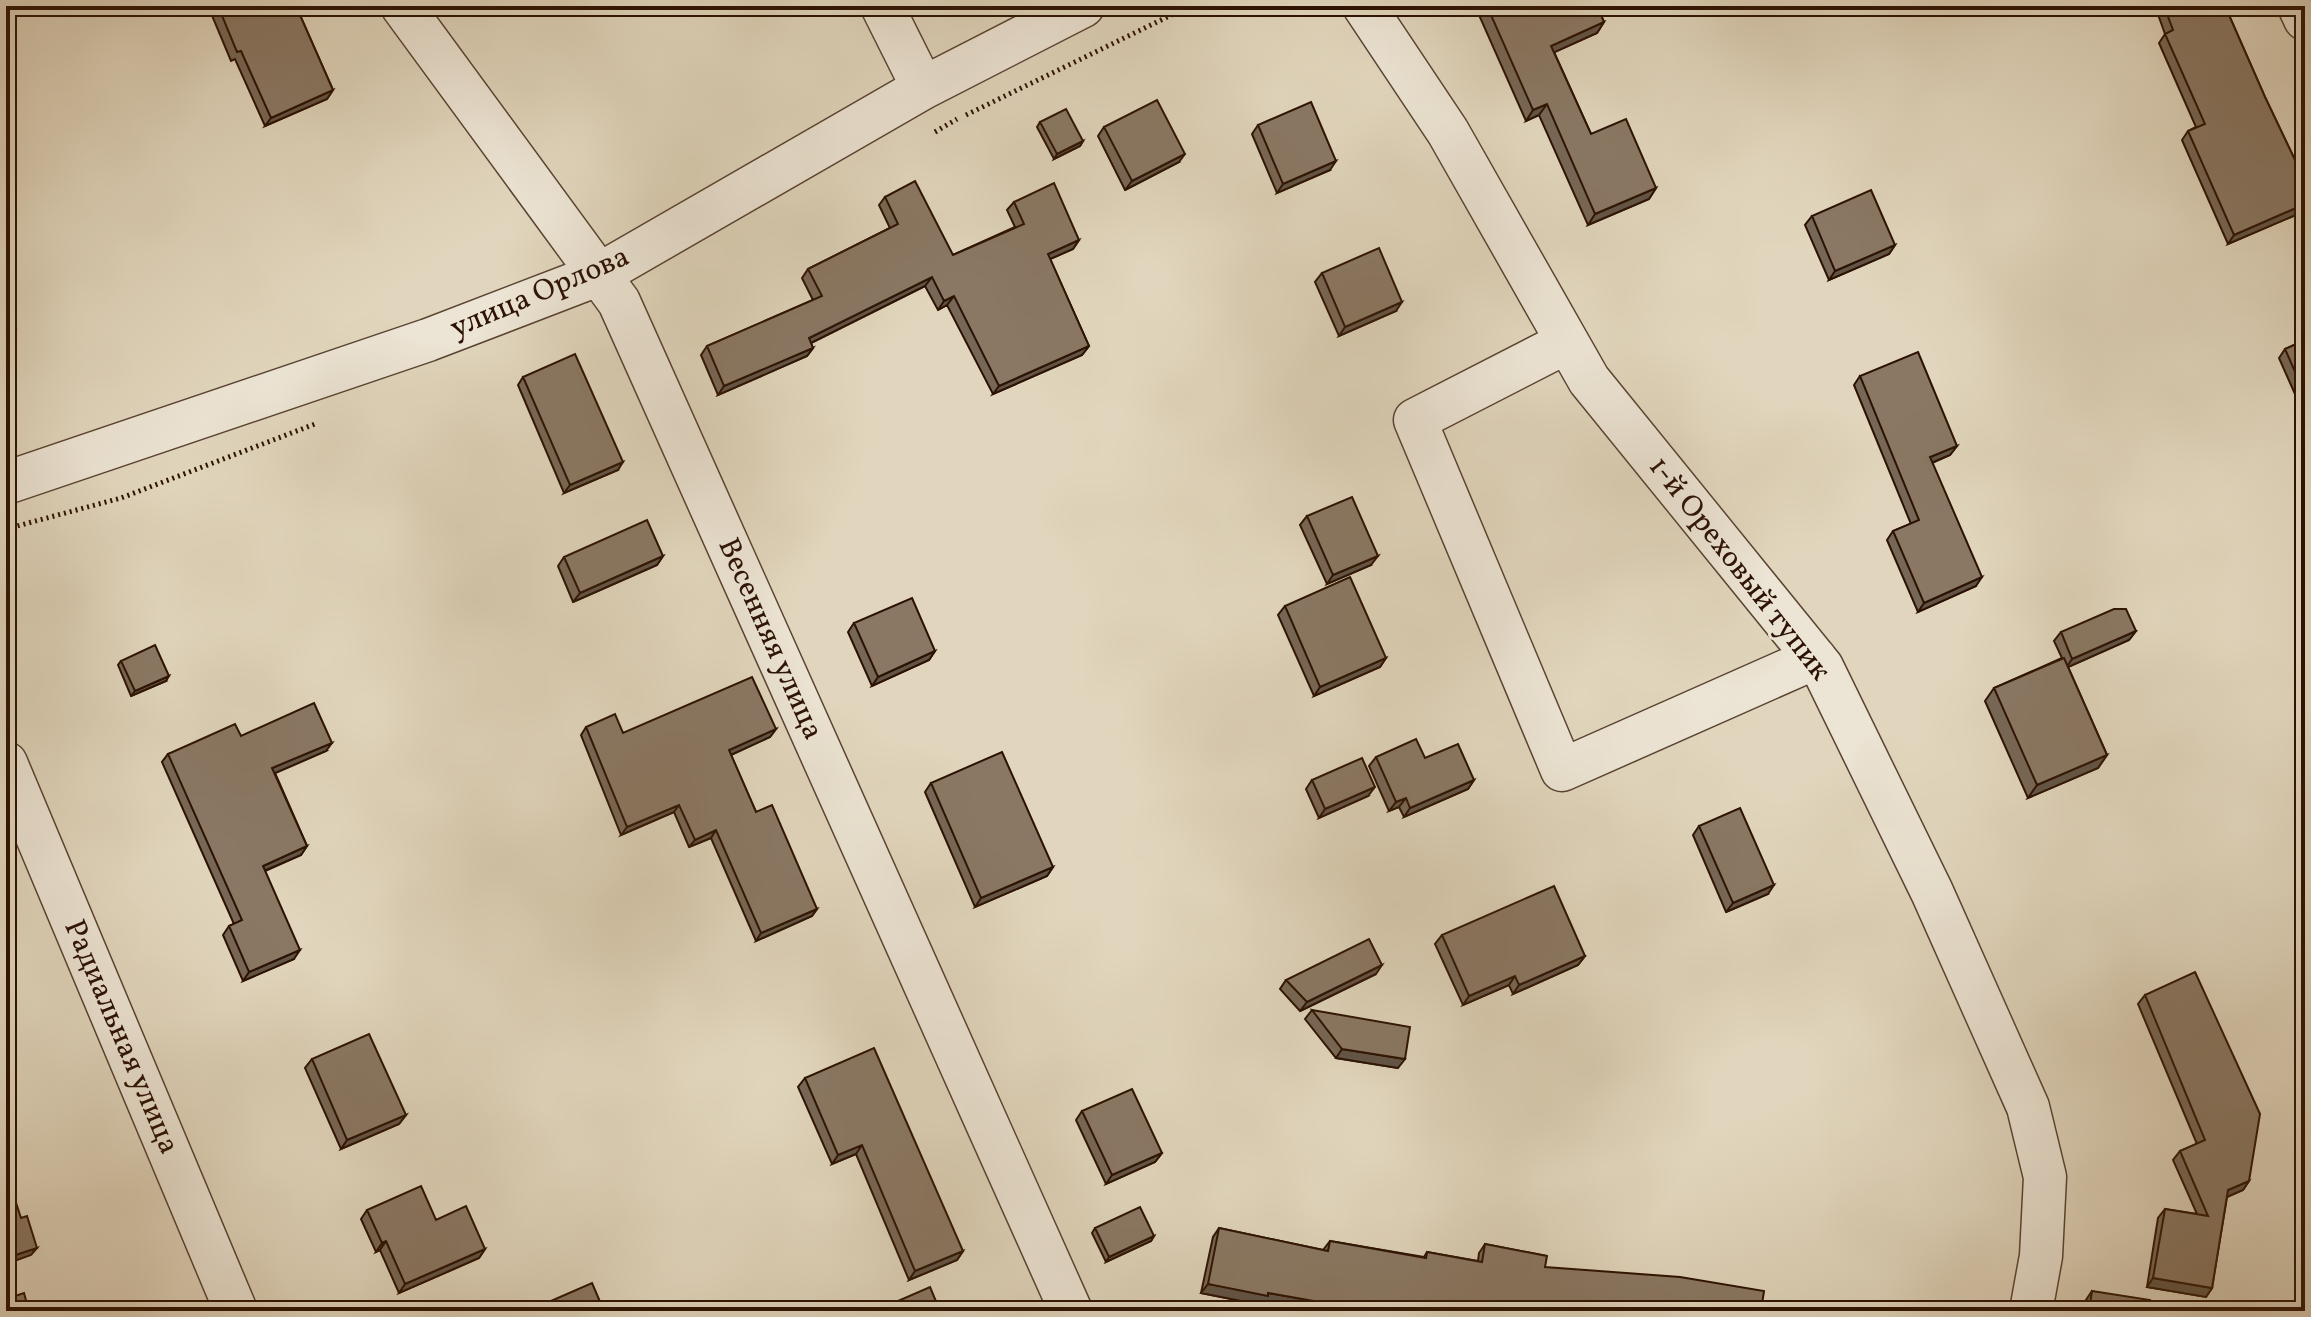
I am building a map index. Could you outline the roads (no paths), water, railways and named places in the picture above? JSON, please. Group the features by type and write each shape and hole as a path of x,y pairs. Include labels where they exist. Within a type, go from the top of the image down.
{"street":[{"name":"Весенняя улица","path":"402,6 600,274 625,317 1071,1311"},
{"path":"882,6 923,88"},
{"name":"улица Орлова","path":"6,483 428,340 600,274 923,88 1083,6"},
{"name":"1-й Ореховый тупик","path":"1364,6 1448,132 1589,380 1822,667 1932,892 2028,1107 2045,1177 2041,1256 2031,1311"},
{"path":"2299,6 2305,19"},
{"path":"1567,342 1415,420 1562,770 1815,658"},
{"name":"Радиальная улица","path":"6,763 236,1311"}]}
